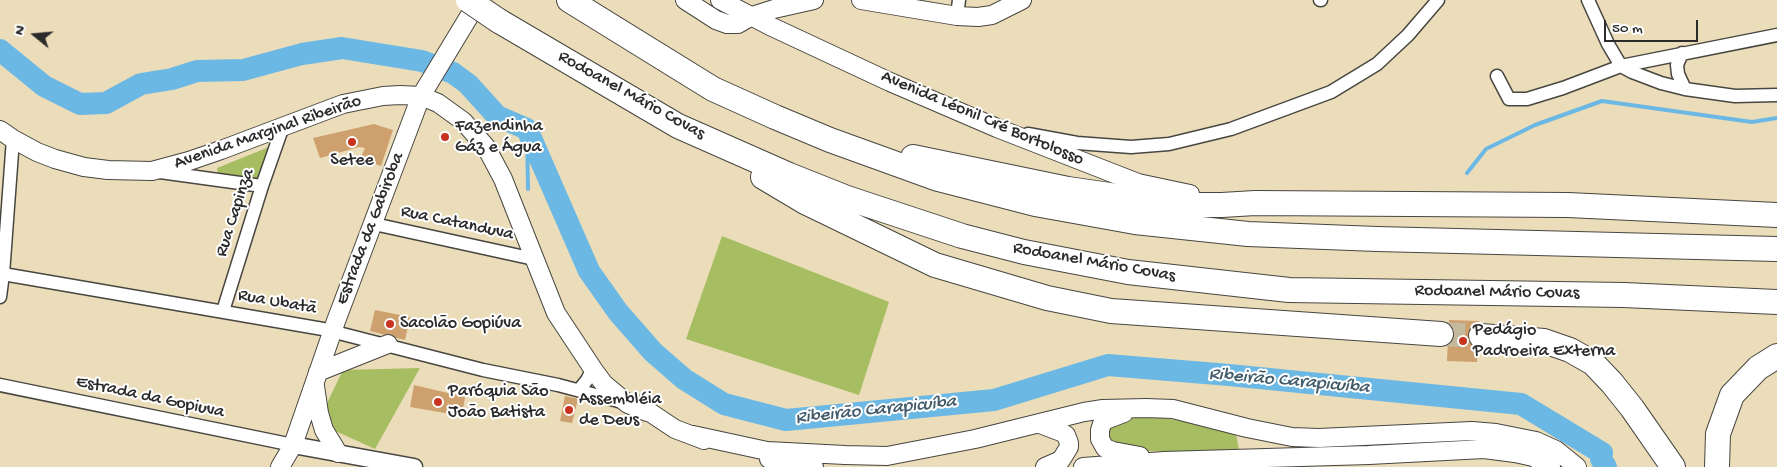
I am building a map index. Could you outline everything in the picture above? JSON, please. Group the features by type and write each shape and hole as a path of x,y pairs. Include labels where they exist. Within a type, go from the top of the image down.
{"highway":[{"name":"Rodoanel Mário Covas","path":"468,0 499,21 678,126 789,175 847,198 953,234 1024,252 1128,272 1289,290 1624,294 1777,302"},
{"path":"569,0 713,88 830,140 938,179 1035,204 1135,222 1248,234 1777,249"},
{"path":"678,126 806,202 935,265 1047,298 1111,311 1442,334"},
{"path":"830,140 1068,189 1196,205 1222,206 1255,203 1568,205 1777,215"},
{"path":"1568,205 1719,198 1777,199"},
{"path":"1481,336 1544,341 1570,350 1593,363 1632,408 1673,467"},
{"path":"1717,467 1718,434 1732,395 1758,368 1777,356"}],"main road":[{"name":"Estrada da Gabiroba","path":"280,467 293,445 316,376 422,96 479,0"},
{"path":"685,0 716,20 727,24 738,24 755,8 774,9 814,0"},
{"name":"Avenida Léonil Cré Bortolosso","path":"720,0 755,8 770,26 890,82 997,128 1138,183 1176,192 1255,203"},
{"path":"861,0 958,8 978,17 992,15 1022,0"},
{"name":"Avenida Marginal Ribeirão","path":"6,135 55,159 84,167 108,170 152,170 189,161 222,150 343,104 391,95 422,96 438,103 463,121 486,147 502,179 556,313 604,384 628,404 647,412"},
{"path":"338,453 324,430 319,413 316,376 388,344"},
{"path":"594,370 610,380 647,412 675,429 735,451 799,466 814,467"},
{"path":"693,435 767,451 845,456 887,456 975,440 1103,409 1146,408 1173,409 1246,428 1292,437 1327,438 1472,432 1496,434 1536,441 1556,450 1577,467"},
{"path":"1146,408 1121,413 1103,421 1100,430 1100,440 1106,448 1113,451 1164,461"},
{"path":"900,467 919,459 966,453 1017,438 1038,425 1061,432 1066,435 1069,443 1069,448 1061,460 1045,467"},
{"path":"1082,467 1164,461 1369,455 1484,449 1515,452 1533,457 1551,467"}],"street":[{"path":"997,128 1077,143 1131,147 1168,144 1231,129 1331,92 1377,64 1408,35 1438,0"},
{"path":"1588,0 1608,44 1621,66 1632,72 1661,83 1686,89 1736,96 1777,95"},
{"path":"1497,76 1509,99 1527,99 1563,88 1621,66 1777,35"},
{"path":"1682,53 1677,65 1678,74 1686,89"},
{"name":"Rua Capinza","path":"223,310 283,126"},
{"path":"0,297 3,274 6,135"},
{"path":"152,170 262,186"},
{"name":"Rua Catanduva","path":"374,224 534,258"},
{"name":"Rua Ubatã","path":"3,274 223,310 333,331 483,370 579,390 628,404"},
{"path":"579,390 594,370"},
{"name":"Estrada da Gopiuva","path":"0,385 293,445"},
{"path":"293,445 414,467"}],"green space":[{"path":"269,147 259,180 218,175 217,168"},
{"path":"722,236 889,302 859,395 686,339"},
{"path":"420,368 375,449 331,429 326,413 328,401 343,370"},
{"path":"1135,416 1152,416 1186,422 1236,435 1239,449 1177,452 1149,451 1110,441 1106,432 1110,424"}],"building":[{"name":"Setee","path":"374,124 393,130 381,166 360,159 365,148 359,147 320,158 313,138"},
{"name":"Sacolão Gopiúva","path":"375,310 410,317 405,340 370,331"},
{"name":"Pedágio Padroeira Externa","path":"1449,320 1479,321 1477,362 1447,361"},
{"name":"Paróquia São João Batista","path":"414,385 465,397 462,416 410,407"},
{"name":"Assembléia de Deus","path":"565,396 578,399 572,423 560,421"}],"waterway":[{"name":"Ribeirão Carapicuíba","path":"0,50 44,86 80,104 106,103 141,84 172,79 197,71 243,70 302,54 342,48 422,61 453,73 468,84 497,116 527,129 589,271 618,312 653,352 684,379 724,404 786,420 994,400 1108,365 1521,404 1602,453 1601,459 1606,467"},
{"path":"1467,173 1486,149 1535,125 1602,101 1752,122 1777,118"},
{"path":"527,129 528,189"}],"tunnel":[{"path":"1441,334 1481,336"}],"place":[{"name":"Fazendinha Gáz e Água","path":"445,137"},
{"name":"Setee","path":"352,142"},
{"name":"Sacolão Gopiúva","path":"390,324"},
{"name":"Pedágio Padroeira Externa","path":"1463,341"},
{"name":"Paróquia São João Batista","path":"438,402"},
{"name":"Assembléia de Deus","path":"569,410"}]}
